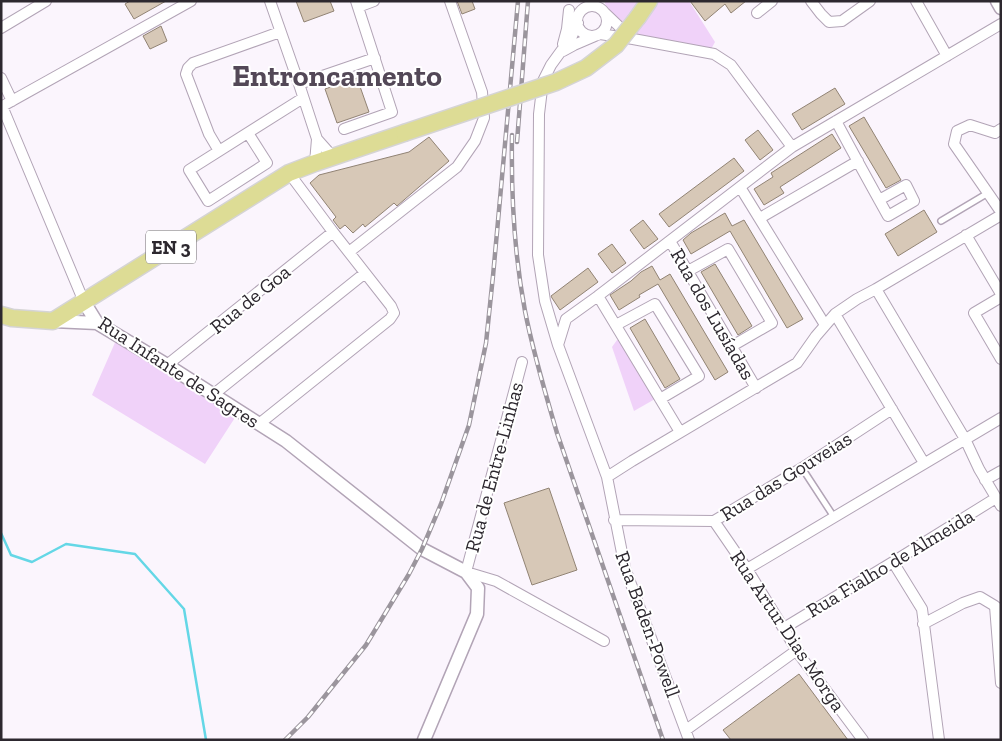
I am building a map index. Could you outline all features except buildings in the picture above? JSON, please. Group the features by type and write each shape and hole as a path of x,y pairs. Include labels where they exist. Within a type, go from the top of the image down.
{"main road":[{"name":"EN 3","path":"53,321 289,174 315,163 556,82 586,68 616,45 649,1"},
{"path":"1,315 12,318 53,321"}],"street":[{"path":"1,28 46,1"},
{"path":"270,1 317,139 333,157"},
{"path":"344,128 392,112 357,4 374,1"},
{"path":"349,252 457,167 475,141 484,118 482,92 450,1"},
{"name":"Rua Baden-Powell","path":"585,1 572,36 551,65 543,81 539,114 538,255 545,301 558,344 606,477 625,568 688,735"},
{"path":"757,12 772,1"},
{"path":"811,1 829,22 842,21 870,1"},
{"path":"916,1 947,56"},
{"path":"997,1 1001,8"},
{"path":"2,107 186,2"},
{"path":"567,6 578,18 580,29 589,36 633,38 714,54 731,65 792,147"},
{"path":"560,53 567,29 567,6"},
{"path":"578,18 584,8 590,6 602,8 619,27 633,38"},
{"path":"560,53 604,30 607,19 602,8"},
{"path":"558,344 566,319 792,147 1001,24"},
{"path":"220,151 209,134 186,74 188,68 193,63 280,32"},
{"path":"299,84 375,58"},
{"path":"1,78 12,101"},
{"path":"248,133 267,163 208,200 189,170 303,98"},
{"name":"Rua Infante de Sagres","path":"2,107 84,302 97,323 214,394 286,441 422,549 466,572"},
{"path":"836,121 879,200"},
{"path":"606,477 797,363 816,336 835,314 1001,213 954,144 957,131 970,125 995,133 1001,129"},
{"path":"315,163 317,139"},
{"path":"760,218 858,161"},
{"path":"259,424 390,319 394,313 391,306 289,174"},
{"path":"740,187 825,325"},
{"name":"Rua de Goa","path":"167,365 333,232"},
{"path":"966,235 1001,295 974,313 1001,359"},
{"name":"Rua dos Lusíadas","path":"670,241 756,388"},
{"path":"688,271 728,249 772,324 732,346"},
{"path":"214,394 365,273"},
{"path":"876,288 965,439 998,502"},
{"path":"598,296 680,432"},
{"path":"616,325 655,304 699,376 660,399"},
{"path":"835,314 924,464"},
{"path":"53,321 97,323"},
{"name":"Rua de Entre-Linhas","path":"466,572 522,362"},
{"name":"Rua das Gouveias","path":"614,520 714,521 802,468 892,409"},
{"path":"747,569 1001,418"},
{"path":"985,480 1001,471"},
{"name":"Rua Fialho de Almeida","path":"784,628 893,562 998,502"},
{"name":"Rua Artur Dias Morga","path":"714,521 747,569 796,650 863,740"},
{"path":"893,562 922,609 938,740"},
{"path":"466,572 496,581 604,641"},
{"path":"424,740 477,614 478,588 466,572"},
{"path":"923,624 980,596 998,609 1001,683"},
{"path":"688,735 796,650"}],"lane":[{"path":"941,221 988,192"},
{"path":"802,468 834,518"}],"shaded area":[{"path":"604,1 641,1 624,26 610,12"},
{"path":"651,1 689,1 715,42 709,53 633,39"},
{"path":"117,338 238,413 205,464 92,395"},
{"path":"617,340 622,340 655,399 634,411 612,347"}],"waterway":[{"path":"1,533 11,555 32,562 66,544 135,554 184,609 206,740"}],"railway":[{"path":"285,740 308,717 366,645 409,574 441,504 469,425 486,343 518,1"},
{"path":"517,142 528,1"},
{"path":"512,135 512,179 516,245 521,289 535,357 557,433 663,740"}],"district":[{"name":"Entroncamento","path":"337,76"}]}
